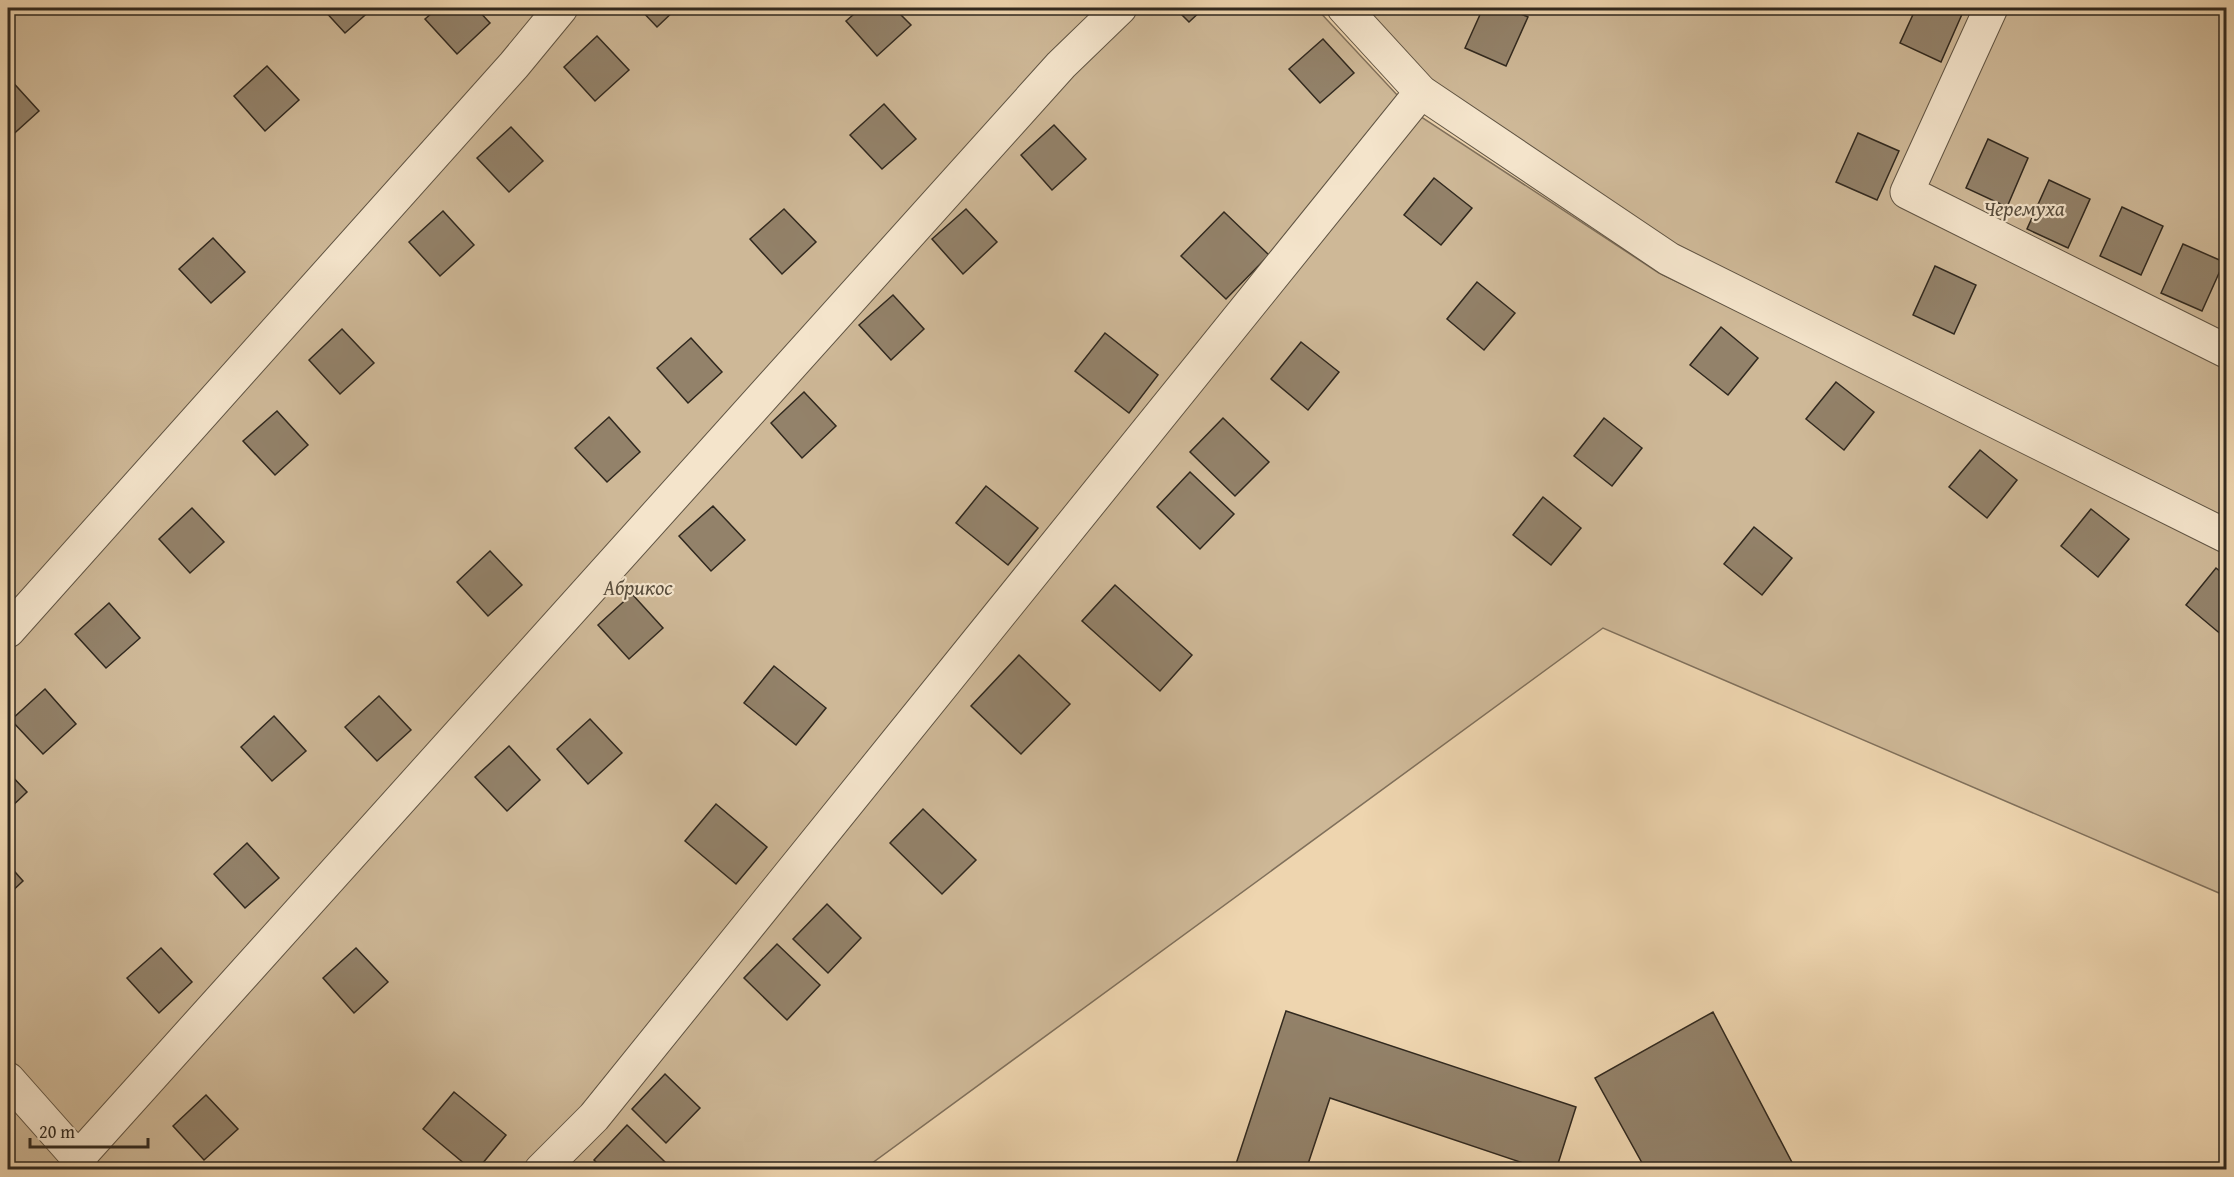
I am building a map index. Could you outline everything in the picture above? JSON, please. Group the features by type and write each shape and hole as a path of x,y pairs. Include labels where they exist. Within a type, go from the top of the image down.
{"street":[{"path":"8,632 514,65 561,8"},
{"path":"8,1079 80,1164 1060,65 1120,8"},
{"path":"1344,8 1421,92 1669,259 2226,536"},
{"path":"1991,8 1907,192 2226,351"},
{"path":"541,1170 594,1118 1421,92"}],"green space":[{"name":"Абрикос","path":"8,8 1316,8 1412,111 1659,273 2226,547 2226,896 1603,628 864,1169 8,1169"},
{"name":"Черемуха","path":"1344,8 2226,8 2226,536 1669,259 1421,92"}],"building":[{"path":"322,8 373,8 345,33"},
{"path":"438,8 476,8 490,23 457,54 425,19"},
{"path":"639,8 677,8 657,27"},
{"path":"861,8 894,8 911,25 877,56 846,21"},
{"path":"1175,8 1204,8 1189,22"},
{"path":"1483,8 1507,8 1528,17 1506,66 1465,48"},
{"path":"1916,8 1952,8 1963,12 1941,62 1900,43"},
{"path":"597,36 629,70 595,101 564,67"},
{"path":"1323,39 1354,73 1320,103 1289,69"},
{"path":"267,66 299,100 265,131 234,96"},
{"path":"8,77 39,111 8,139"},
{"path":"884,104 916,139 882,169 850,135"},
{"path":"1054,125 1086,159 1052,190 1021,155"},
{"path":"511,127 543,161 509,192 477,158"},
{"path":"1858,133 1899,151 1877,200 1836,182"},
{"path":"1988,139 2028,158 2007,207 1966,188"},
{"path":"1434,178 1472,208 1441,245 1404,215"},
{"path":"2049,180 2090,199 2068,248 2027,229"},
{"path":"2122,207 2163,226 2141,275 2100,256"},
{"path":"784,209 816,242 782,274 750,239"},
{"path":"966,209 997,242 963,274 932,239"},
{"path":"443,211 474,245 440,276 409,242"},
{"path":"1224,212 1269,255 1226,299 1181,256"},
{"path":"213,238 245,272 211,303 179,269"},
{"path":"2183,244 2224,262 2202,311 2161,293"},
{"path":"1935,266 1976,285 1954,334 1913,315"},
{"path":"1477,282 1515,313 1484,350 1447,319"},
{"path":"893,295 924,329 891,360 859,325"},
{"path":"1721,327 1758,358 1728,395 1690,365"},
{"path":"342,329 374,363 340,394 309,360"},
{"path":"1105,333 1158,375 1129,413 1075,371"},
{"path":"691,338 722,372 688,403 657,368"},
{"path":"1301,342 1339,372 1308,410 1271,379"},
{"path":"1836,382 1874,412 1844,450 1806,419"},
{"path":"804,392 836,426 802,458 771,423"},
{"path":"277,411 308,445 275,475 243,441"},
{"path":"609,417 640,452 607,482 575,448"},
{"path":"1223,418 1269,462 1235,496 1190,452"},
{"path":"1604,418 1642,448 1612,486 1574,456"},
{"path":"1980,450 2017,480 1987,518 1949,487"},
{"path":"1190,472 1234,514 1200,549 1157,507"},
{"path":"986,486 1038,528 1008,565 956,523"},
{"path":"1543,497 1581,528 1551,565 1513,535"},
{"path":"713,506 745,540 711,571 679,536"},
{"path":"192,508 224,542 190,573 159,539"},
{"path":"2091,509 2129,539 2098,577 2061,546"},
{"path":"1754,527 1792,558 1762,595 1724,564"},
{"path":"490,551 522,585 488,616 457,582"},
{"path":"2216,568 2226,576 2226,632 2223,636 2186,605"},
{"path":"1115,585 1192,655 1160,691 1082,621"},
{"path":"632,594 663,628 629,659 598,625"},
{"path":"109,603 140,638 106,668 75,634"},
{"path":"1019,655 1070,704 1021,754 971,706"},
{"path":"774,666 826,708 796,745 744,703"},
{"path":"45,689 76,724 43,754 11,720"},
{"path":"379,696 411,730 377,761 345,727"},
{"path":"274,716 306,751 272,781 241,747"},
{"path":"590,719 622,753 588,784 557,749"},
{"path":"509,746 540,780 507,811 475,777"},
{"path":"8,772 27,792 8,810"},
{"path":"716,804 767,847 736,884 685,841"},
{"path":"923,809 976,860 942,894 890,843"},
{"path":"247,843 279,878 245,908 214,874"},
{"path":"8,864 23,881 8,895"},
{"path":"827,904 861,938 828,973 793,939"},
{"path":"777,944 820,985 787,1020 744,978"},
{"path":"161,948 192,982 159,1013 127,978"},
{"path":"356,948 388,982 354,1013 323,978"},
{"path":"1286,1011 1576,1107 1556,1170 1544,1170 1330,1098 1306,1170 1234,1170"},
{"path":"1713,1012 1796,1170 1646,1170 1595,1078"},
{"path":"665,1074 700,1108 666,1143 632,1109"},
{"path":"454,1092 506,1135 477,1170 472,1170 423,1129"},
{"path":"206,1095 238,1129 204,1160 173,1126"},
{"path":"627,1125 673,1170 604,1170 594,1160"}]}
